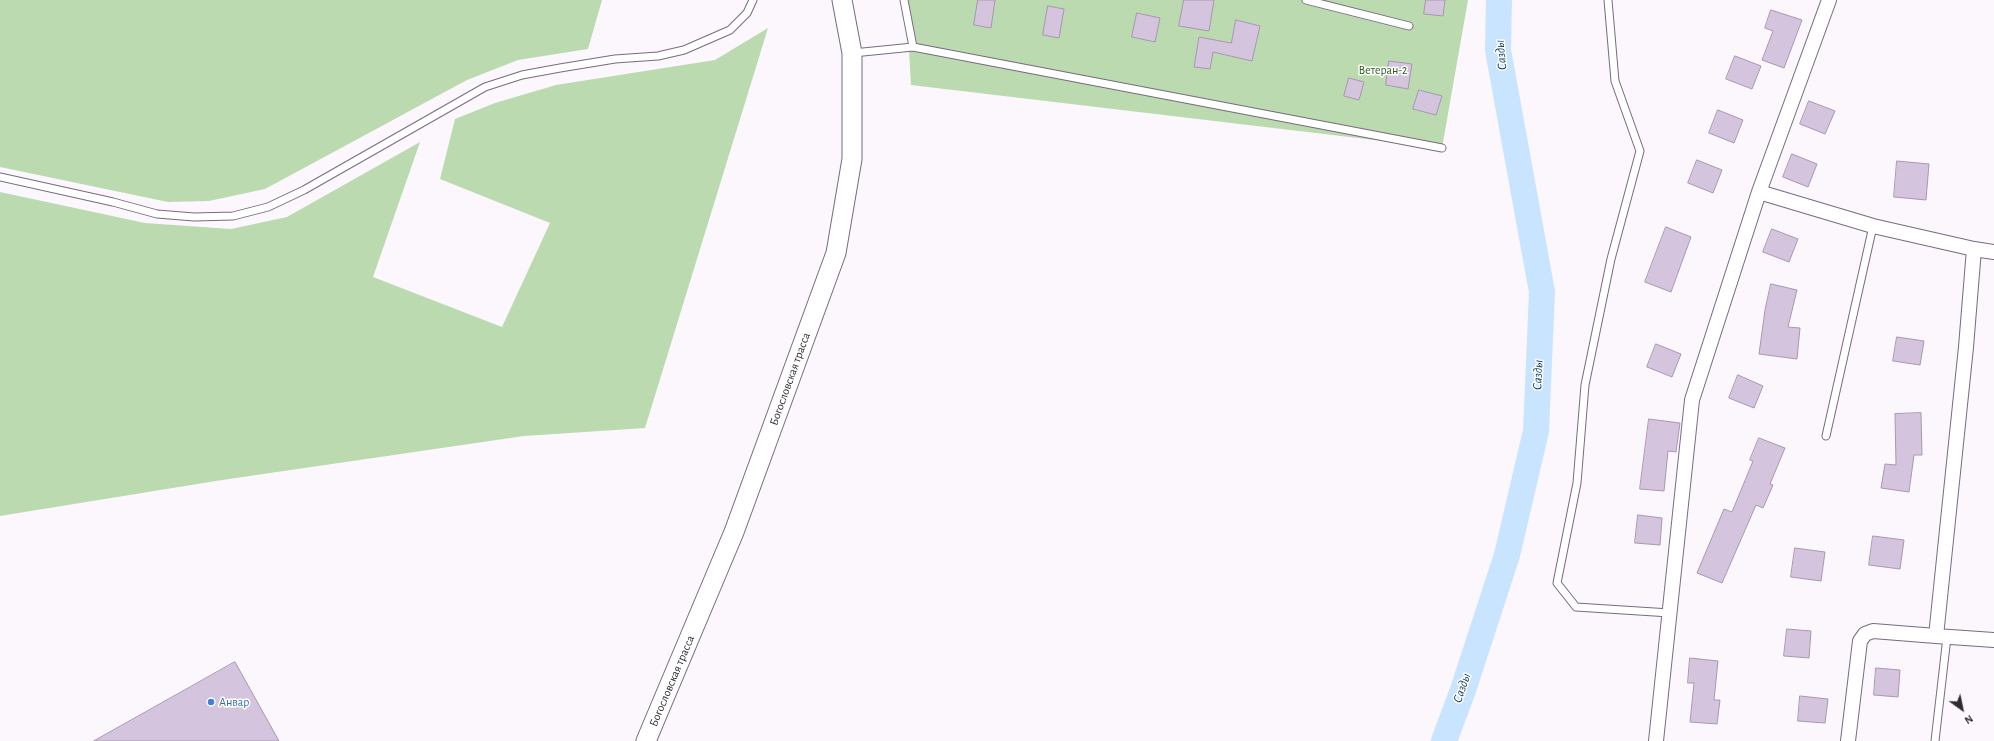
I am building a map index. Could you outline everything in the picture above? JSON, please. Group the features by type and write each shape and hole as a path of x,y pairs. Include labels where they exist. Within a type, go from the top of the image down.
{"main road":[{"name":"Богословская трасса","path":"646,741 734,532 836,253 852,159 852,53 842,0"}],"street":[{"path":"1656,741 1692,400 1759,192 1829,0"},
{"path":"1759,192 1873,226 1974,249 1994,252"},
{"path":"1942,637 1974,249"},
{"path":"1848,741 1860,641 1865,634 1873,631 1994,640"}],"lane":[{"path":"0,177 113,202 157,214 194,217 233,216 268,207 304,190 485,87 522,76 560,68 615,59 658,56 684,50 730,30 747,13 753,0"},
{"path":"904,0 913,47"},
{"path":"1306,0 1409,26"},
{"path":"1608,0 1615,81 1640,151 1611,259 1585,385 1577,483 1557,583 1576,607 1670,613"},
{"path":"852,53 913,47 1442,148"},
{"path":"1826,436 1873,226"},
{"path":"1935,741 1942,637"}],"green space":[{"path":"0,0 602,0 588,49 518,60 467,80 265,189 209,201 168,202 0,167"},
{"name":"Ветеран-2","path":"906,0 1468,0 1442,148 911,85"},
{"path":"768,28 645,428 524,436 222,480 0,516 0,192 145,223 231,229 287,217 420,142 373,277 502,327 550,223 440,179 455,119 495,103 556,85 715,60"}],"building":[{"path":"978,0 995,0 991,28 974,25"},
{"path":"1184,0 1214,0 1209,31 1179,26"},
{"path":"1426,0 1445,0 1443,16 1424,14"},
{"path":"1048,6 1064,9 1059,38 1043,35"},
{"path":"1771,10 1802,20 1784,68 1762,60 1773,31 1765,28"},
{"path":"1137,13 1160,18 1155,42 1132,37"},
{"path":"1236,20 1260,26 1252,61 1213,52 1210,69 1194,67 1199,37 1231,43"},
{"path":"1735,56 1761,66 1752,89 1726,79"},
{"path":"1389,61 1412,64 1408,89 1386,85"},
{"path":"1349,78 1364,82 1359,100 1344,96"},
{"path":"1419,90 1442,96 1436,115 1413,109"},
{"path":"1809,101 1835,111 1825,134 1800,124"},
{"path":"1718,110 1743,120 1734,143 1709,133"},
{"path":"1792,154 1817,164 1808,187 1783,177"},
{"path":"1697,160 1722,170 1713,193 1688,183"},
{"path":"1897,161 1929,164 1926,200 1894,197"},
{"path":"1666,227 1691,237 1671,292 1645,282"},
{"path":"1772,229 1798,239 1789,262 1763,252"},
{"path":"1771,284 1797,290 1788,327 1800,328 1797,359 1759,354 1765,310"},
{"path":"1897,337 1924,341 1920,365 1893,361"},
{"path":"1656,344 1681,354 1672,377 1647,367"},
{"path":"1738,375 1763,386 1754,408 1729,398"},
{"path":"1921,413 1922,455 1914,455 1909,492 1881,488 1885,464 1896,465 1895,414"},
{"path":"1649,419 1680,423 1676,452 1668,451 1664,491 1640,489"},
{"path":"1759,438 1785,448 1770,484 1773,485 1763,508 1756,505 1722,583 1697,573 1724,509 1732,512 1753,461 1750,460"},
{"path":"1638,515 1662,518 1660,545 1635,543"},
{"path":"1873,536 1904,540 1900,569 1869,565"},
{"path":"1795,548 1825,552 1821,581 1791,577"},
{"path":"1787,629 1811,631 1809,658 1784,656"},
{"path":"1690,658 1718,661 1714,700 1720,700 1717,724 1690,722 1694,683 1688,683"},
{"name":"Анвар","path":"235,662 279,741 94,741"},
{"path":"1876,668 1900,670 1898,697 1874,695"},
{"path":"1800,696 1828,699 1825,723 1798,721"}],"waterway":[{"name":"Сазды","path":"1444,741 1463,690 1507,555 1536,431 1542,292 1498,50 1499,0"}],"place":[{"name":"Анвар","path":"211,702"}]}
